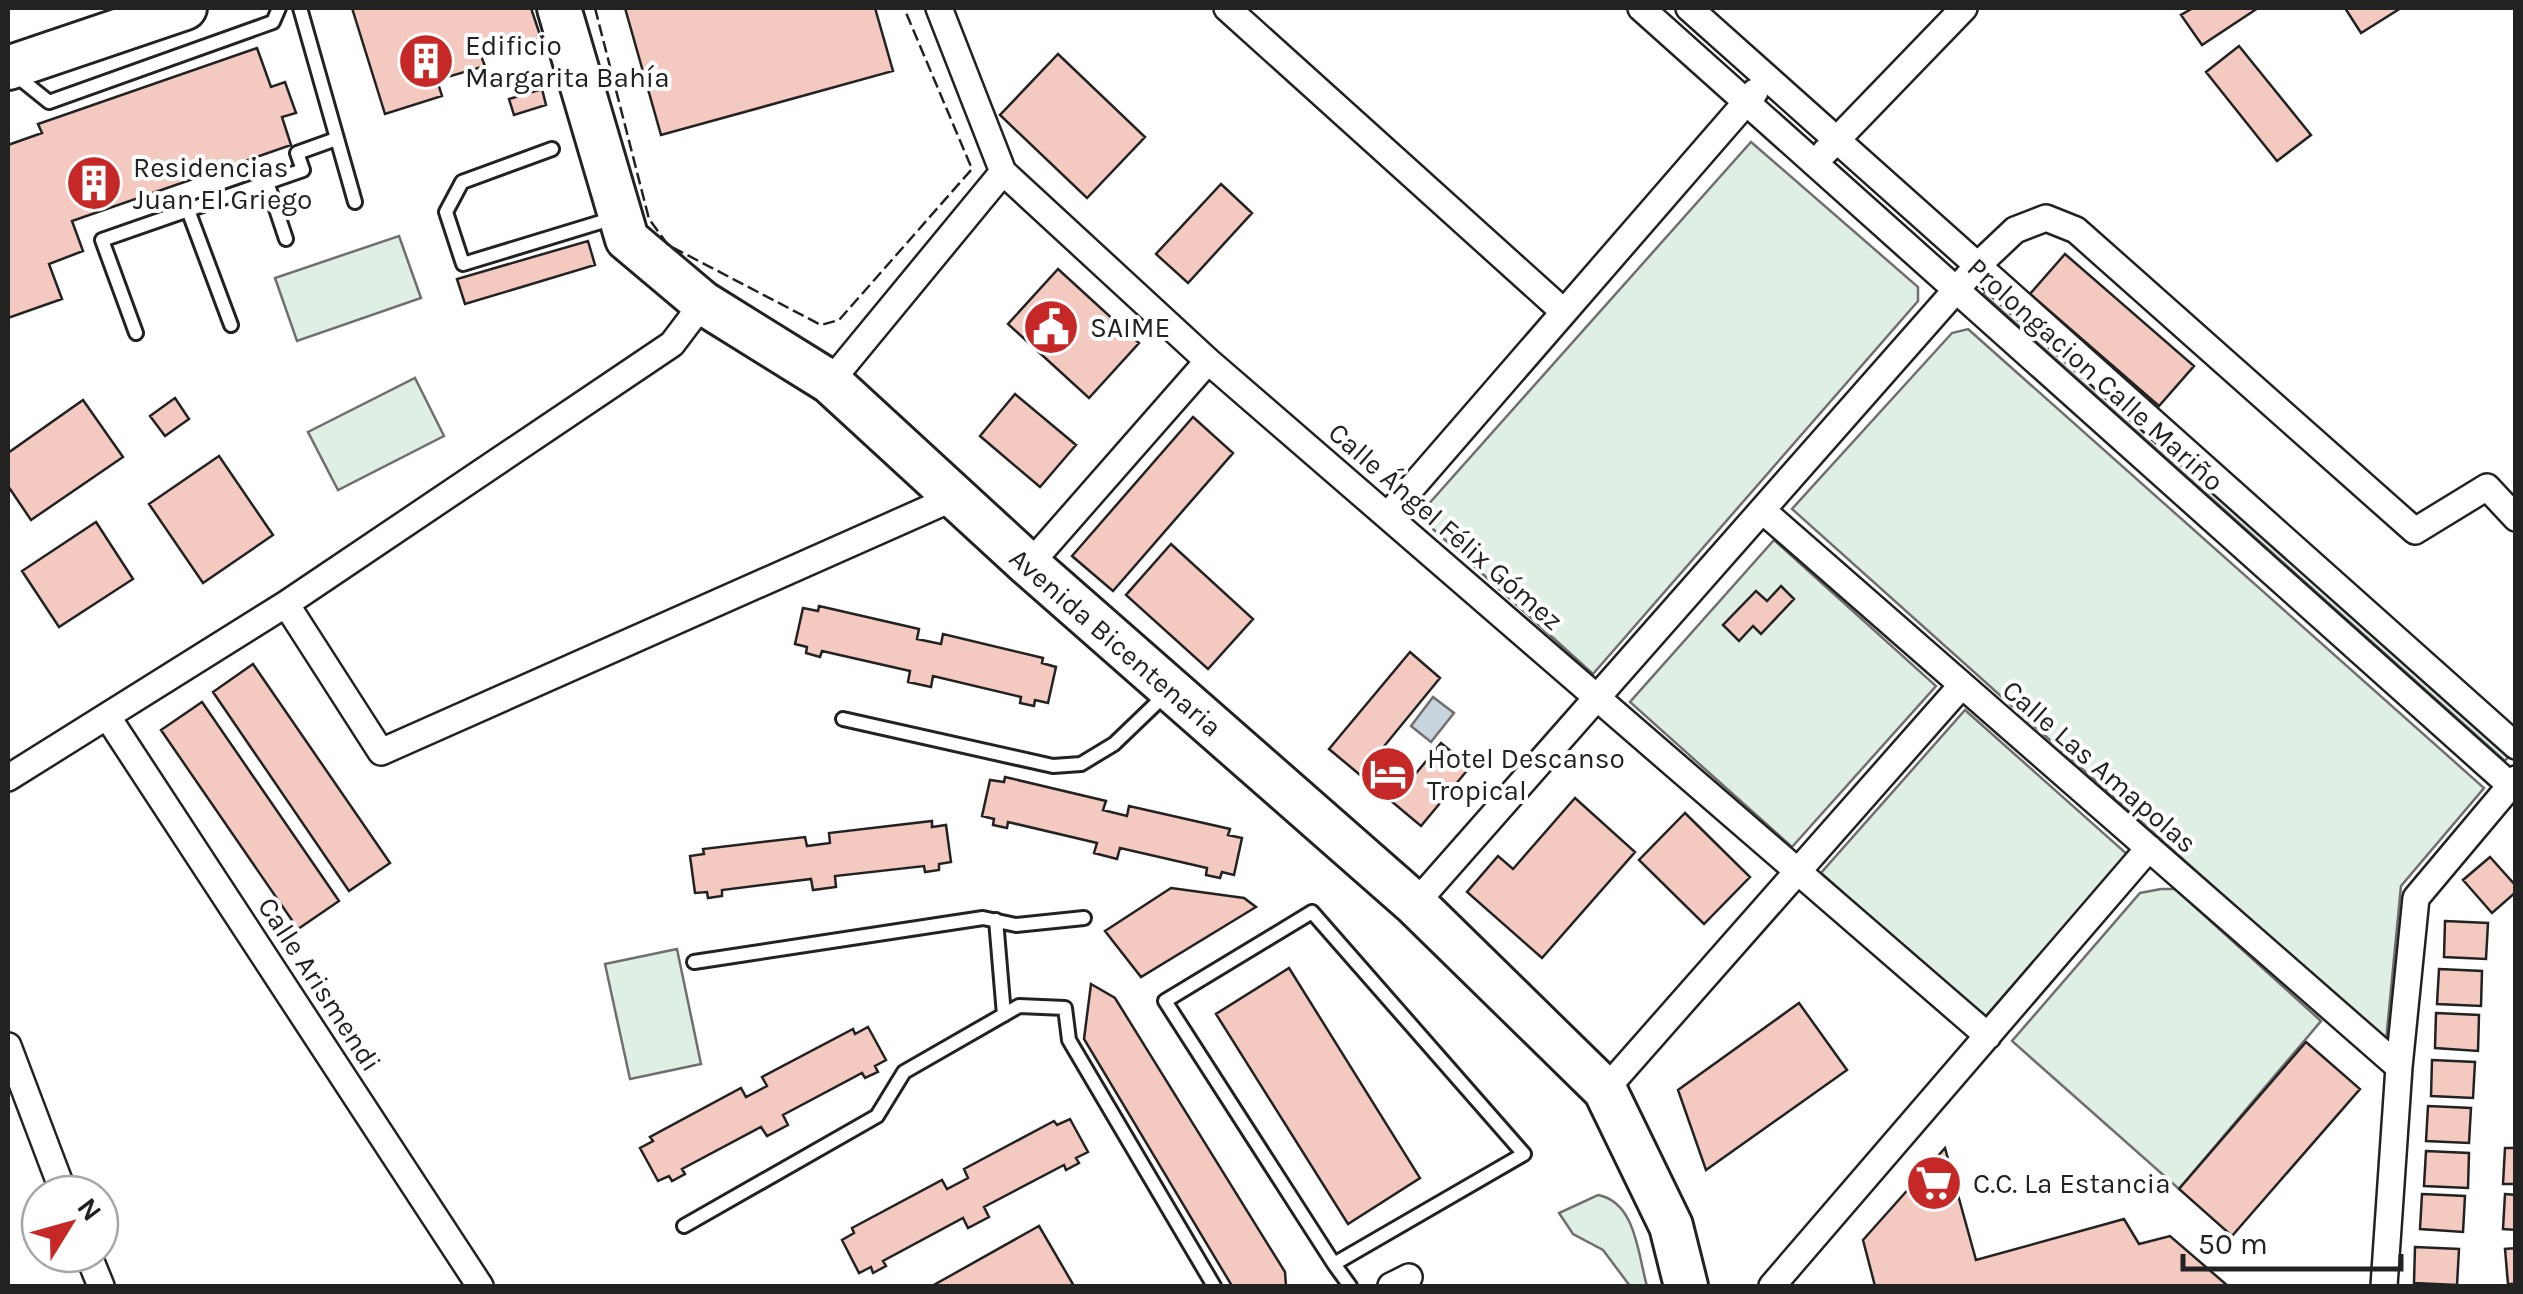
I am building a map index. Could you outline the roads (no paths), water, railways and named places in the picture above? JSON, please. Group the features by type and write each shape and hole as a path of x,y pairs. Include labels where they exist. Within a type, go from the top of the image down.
{"main road":[{"path":"8,38 97,8"},
{"path":"8,68 185,8"},
{"name":"Avenida Bicentenaria","path":"560,8 628,239 704,303 830,382 954,498 1414,904 1605,1090 1670,1226 1686,1286"}],"street":[{"name":"Calle Ángel Félix Gómez","path":"940,8 1003,172 1208,362 1988,1036"},
{"path":"1228,8 1564,312"},
{"name":"Prolongacion Calle Mariño","path":"1641,8 2513,782"},
{"name":"Prolongacion Calle Mariño","path":"1689,8 2516,746"},
{"path":"1388,515 1768,78 1706,8"},
{"path":"1815,163 1964,8"},
{"path":"830,382 1003,172"},
{"path":"1414,904 1978,266 2015,230 2046,218 2076,230 2416,532 2487,487 2516,518"},
{"path":"8,778 286,604 672,344 704,303"},
{"path":"1029,565 1208,362"},
{"path":"286,604 381,752 954,498"},
{"name":"Calle Las Amapolas","path":"1762,510 2398,1067"},
{"path":"1605,1090 1962,685"},
{"name":"Calle Arismendi","path":"107,716 480,1286"},
{"path":"2384,1286 2398,1067 2416,898 2513,782"},
{"path":"1781,1282 2148,848"},
{"path":"8,1046 56,1174"}],"lane":[{"path":"8,68 48,102 274,22 278,8"},
{"path":"300,8 355,202"},
{"path":"136,333 102,240 303,170 297,153 336,139"},
{"path":"552,150 462,182 446,212 463,264 620,216"},
{"path":"267,182 286,239"},
{"path":"188,210 231,325"},
{"path":"843,719 1053,766 1081,764 1114,744 1170,690"},
{"path":"1334,1264 1524,1154 1312,912 1165,1002 1334,1264 1350,1286"},
{"path":"694,962 983,918 1016,924 1084,918"},
{"path":"996,920 1004,1015"},
{"path":"684,1226 877,1116 904,1072 1019,1006 1065,1008 1069,1040 1214,1286"}],"place":[{"name":"Edificio Margarita Bahía","path":"426,61"},
{"name":"Residencias Juan El Griego","path":"94,183"},
{"name":"SAIME","path":"1051,327"},
{"name":"Hotel Descanso Tropical","path":"1388,774"},
{"name":"C.C. La Estancia","path":"1934,1183"}]}
